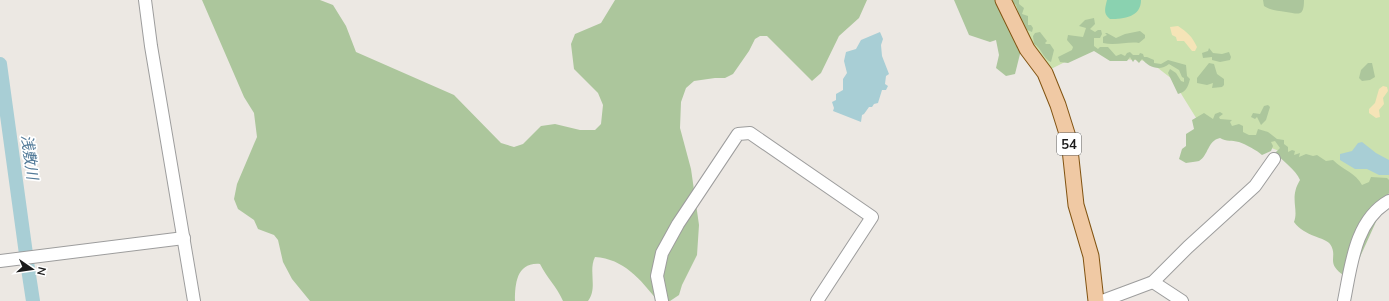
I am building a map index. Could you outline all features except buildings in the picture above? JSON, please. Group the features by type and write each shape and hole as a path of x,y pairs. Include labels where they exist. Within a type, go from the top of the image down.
{"main road":[{"name":"54","path":"1003,0 1028,49 1045,73 1058,105 1069,140 1076,205 1091,256 1096,301"}],"street":[{"path":"145,0 151,46 194,301"},
{"path":"662,301 657,276 662,253 678,224 738,134 750,133 872,217 817,301"},
{"path":"1102,301 1153,282 1188,246 1255,186 1274,158"},
{"path":"1344,301 1353,254 1364,227 1379,207 1389,200"},
{"path":"0,262 184,238"},
{"path":"1153,282 1182,301"}],"green space":[{"path":"202,0 320,0 333,5 346,26 356,52 454,95 501,143 514,147 523,144 541,126 555,124 580,130 595,130 601,124 603,105 598,93 574,69 571,44 575,34 601,23 615,0 867,0 859,18 839,36 821,73 812,81 767,36 760,36 755,39 749,51 733,74 725,78 694,81 686,88 681,102 680,128 691,169 699,225 697,255 682,285 679,295 670,301 657,300 638,278 623,266 615,262 595,257 592,268 593,285 591,296 588,301 563,301 540,264 532,264 526,266 519,275 515,301 310,301 292,279 283,262 278,240 274,235 258,229 254,220 238,209 234,199 237,184 257,137 254,113 244,97"},
{"path":"954,0 1007,0 1021,50 1015,74 1006,76 996,68 999,55 996,40 990,42 969,35"},
{"path":"1009,0 1389,0 1389,189 1359,195 1282,152 1198,121 1172,79 1149,61 1109,58 1093,48 1047,71"},
{"path":"1013,0 1019,0 1019,4 1024,8 1022,14 1028,16 1028,25 1031,25 1033,28 1032,32 1025,29"},
{"path":"1107,0 1141,0 1138,10 1131,16 1110,19 1105,13"},
{"path":"1263,0 1304,0 1304,5 1302,12 1297,14 1270,9 1264,6"},
{"path":"1094,18 1095,24 1090,29 1095,32 1101,30 1102,34 1100,38 1094,38 1094,46 1098,49 1100,47 1108,47 1116,56 1121,54 1125,56 1130,52 1133,55 1139,55 1140,53 1143,54 1144,57 1154,60 1154,63 1161,64 1168,60 1186,65 1187,76 1190,79 1186,89 1178,94 1168,73 1170,69 1176,73 1181,81 1184,82 1184,78 1179,70 1169,64 1162,68 1154,68 1142,59 1139,63 1135,59 1133,62 1130,57 1127,61 1110,61 1094,51 1068,63 1060,62 1058,57 1072,50 1073,47 1067,40 1068,35 1083,37 1086,28 1079,26 1085,20"},
{"path":"1140,31 1145,35 1145,38 1139,43 1103,43 1103,37 1107,35 1105,33 1116,38 1125,34"},
{"path":"1040,32 1047,41 1045,43 1050,44 1054,50 1051,62 1034,44 1033,36 1035,33"},
{"path":"1209,48 1213,53 1222,54 1229,52 1231,57 1230,60 1220,62 1212,60 1212,57 1203,58 1202,53 1208,51"},
{"path":"1209,63 1214,64 1217,74 1224,79 1224,85 1222,87 1212,88 1213,83 1207,85 1197,83 1197,78"},
{"path":"1368,63 1372,63 1375,77 1370,80 1362,81 1359,78 1361,70"},
{"path":"1268,105 1270,107 1266,120 1261,125 1257,117 1255,119 1251,117 1253,113 1260,114 1264,106"},
{"path":"1220,112 1223,114 1219,117 1220,119 1232,120 1230,122 1232,126 1239,124 1243,126 1243,132 1249,135 1256,135 1258,129 1268,132 1277,139 1284,140 1284,144 1288,147 1288,152 1292,150 1295,151 1294,155 1300,153 1299,157 1306,154 1313,156 1317,155 1326,161 1333,160 1353,174 1362,185 1369,182 1371,177 1387,178 1389,180 1389,193 1360,257 1345,276 1333,264 1333,253 1330,244 1304,231 1294,222 1296,212 1295,192 1300,180 1292,169 1275,153 1280,148 1275,141 1271,142 1273,146 1271,151 1262,155 1242,143 1220,138 1210,145 1205,155 1199,161 1186,163 1179,159 1182,149 1186,146 1186,134 1194,129 1192,120 1204,113 1213,119 1215,114"}],"sand":[{"path":"1178,26 1187,32 1191,37 1197,47 1195,51 1192,51 1184,41 1177,41 1176,37 1172,35 1170,27"},
{"path":"1383,86 1387,87 1388,91 1383,98 1384,104 1379,110 1380,117 1376,118 1369,113 1369,109 1375,103 1379,89"}],"water":[{"path":"880,32 883,39 881,45 882,56 889,74 886,76 885,84 888,86 886,90 882,90 878,103 874,104 872,107 869,107 862,115 861,122 833,111 834,108 832,102 836,100 836,94 843,90 843,79 847,73 844,61 846,52 856,49 861,40"},
{"path":"1362,142 1376,153 1389,160 1389,175 1379,175 1367,169 1355,169 1340,160 1340,154 1352,151 1358,143"}],"waterway":[{"name":"浅敷川","path":"0,64 26,254"},
{"name":"浅敷川","path":"27,262 33,301"}]}
